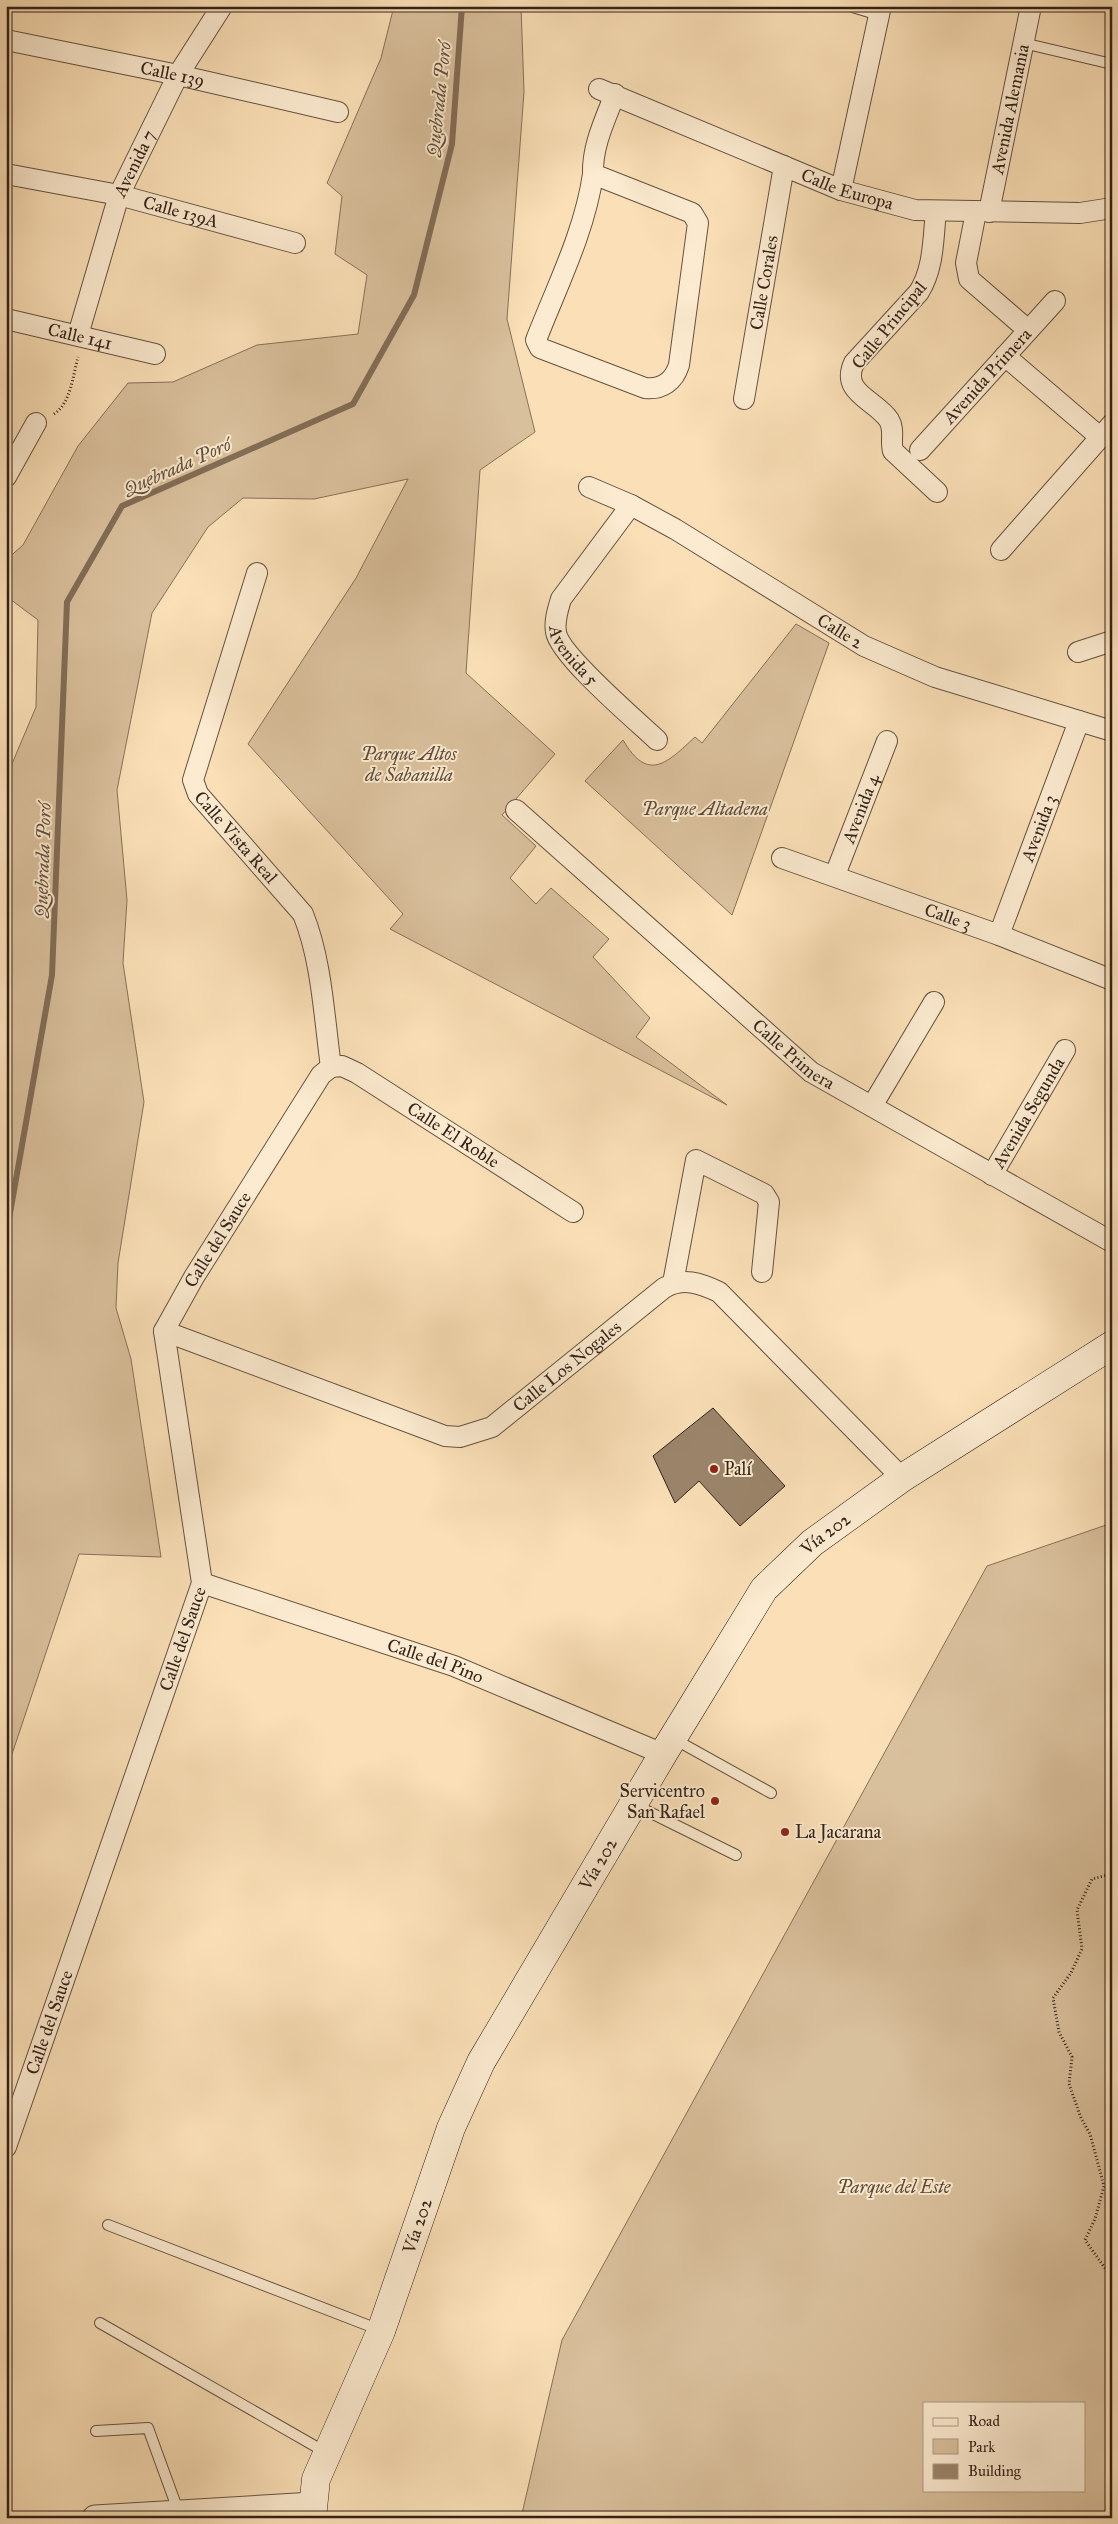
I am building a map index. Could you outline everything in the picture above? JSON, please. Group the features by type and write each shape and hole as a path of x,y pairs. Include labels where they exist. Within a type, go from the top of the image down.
{"main road":[{"name":"Vía 202","path":"312,2511 316,2479 381,2331 451,2128 481,2062 668,1746 764,1589 812,1543 902,1478 1112,1345"}],"street":[{"name":"Avenida 7","path":"81,336 119,195 178,74 222,6"},
{"name":"Avenida Alemania","path":"982,212 1031,6"},
{"path":"841,190 880,11"},
{"name":"Calle 139","path":"6,40 178,74 338,112"},
{"name":"Calle Europa","path":"593,174 593,161 607,91 841,190 915,210 1080,213 1112,208"},
{"name":"Calle Corales","path":"744,399 784,166"},
{"name":"Calle 139A","path":"6,174 119,195 295,243"},
{"path":"593,174 692,213 698,223 679,365 675,376 662,386 644,388 540,348 537,344 536,340 583,220 593,174"},
{"name":"Calle Principal","path":"936,211 930,270 925,281 919,292 854,363 850,378 852,387 888,418 892,426 893,451 937,492"},
{"path":"982,212 966,263 969,279 1028,330"},
{"name":"Avenida Primera","path":"920,450 1055,301"},
{"name":"Calle 141","path":"6,319 155,354"},
{"path":"1001,550 1106,430 1005,356"},
{"path":"6,477 36,423"},
{"name":"Calle 2","path":"589,487 631,505 675,529 864,646 935,678 1112,731"},
{"name":"Avenida 5","path":"631,505 561,599 556,614 556,634 567,654 657,740"},
{"name":"Calle Vista Real","path":"258,573 193,780 198,794 304,914 316,961 331,1067"},
{"path":"1078,652 1112,641"},
{"name":"Avenida 3","path":"998,935 1079,721"},
{"name":"Avenida 4","path":"835,876 887,741"},
{"name":"Calle Primera","path":"516,810 811,1072 992,1175 1110,1238"},
{"name":"Calle 3","path":"782,858 998,935 1112,980"},
{"path":"872,1106 934,1002"},
{"name":"Avenida Segunda","path":"992,1175 1065,1050"},
{"name":"Calle El Roble","path":"331,1067 342,1066 357,1073 573,1212"},
{"name":"Calle del Sauce","path":"6,2147 202,1583 164,1331 194,1277 321,1075 331,1067"},
{"path":"762,1272 769,1202 764,1194 696,1160 673,1283 689,1281 719,1292 902,1478"},
{"name":"Calle Los Nogales","path":"164,1331 445,1436 460,1437 492,1427 673,1283"},
{"name":"Calle del Pino","path":"202,1583 454,1666 668,1746"},
{"path":"95,2518 312,2511"}],"lane":[{"path":"849,6 880,11"},
{"path":"1023,43 1112,64"},
{"path":"668,1746 771,1793"},
{"path":"635,1804 736,1855"},
{"path":"108,2225 381,2331"},
{"path":"100,2323 328,2453"},
{"path":"96,2432 148,2428 179,2514"}],"path":[{"path":"36,423 40,416 58,412 65,401 81,336"},
{"path":"1112,1874 1092,1879 1077,1910 1082,1949 1071,1973 1053,1998 1059,2032 1072,2058 1069,2084 1081,2118 1090,2134 1104,2186 1095,2219 1085,2240 1112,2278"}],"green space":[{"name":"Parque Altos de Sabanilla","path":"394,6 521,6 524,92 507,319 535,432 480,470 466,673 555,754 502,815 536,846 510,878 536,904 551,888 609,939 593,957 650,1018 636,1037 727,1105 390,929 403,914 248,744 356,578 408,479 314,499 243,498 208,527 152,613 117,790 127,900 123,963 144,1102 118,1263 116,1308 131,1359 161,1557 79,1554 6,1772 6,778 36,707 38,620 6,596 6,560 23,545 78,446 128,383 173,382 257,345 358,334 367,275 335,254 342,196 327,183 381,58"},
{"name":"Parque Altadena","path":"796,624 829,643 732,915 585,781 623,740 632,753 649,765 667,761 695,737 702,743"},
{"name":"Parque del Este","path":"1112,1523 1112,2518 521,2518 562,2340 987,1566"}],"building":[{"name":"Palí","path":"713,1408 785,1486 740,1526 699,1481 675,1503 653,1456"}],"waterway":[{"name":"Quebrada Poró","path":"6,1236 52,975 67,602 122,506 353,404 414,295 452,144 462,6"}],"place":[{"name":"Palí","path":"714,1469"},
{"name":"Servicentro San Rafael","path":"715,1801"},
{"name":"La Jacarana","path":"785,1832"}]}
